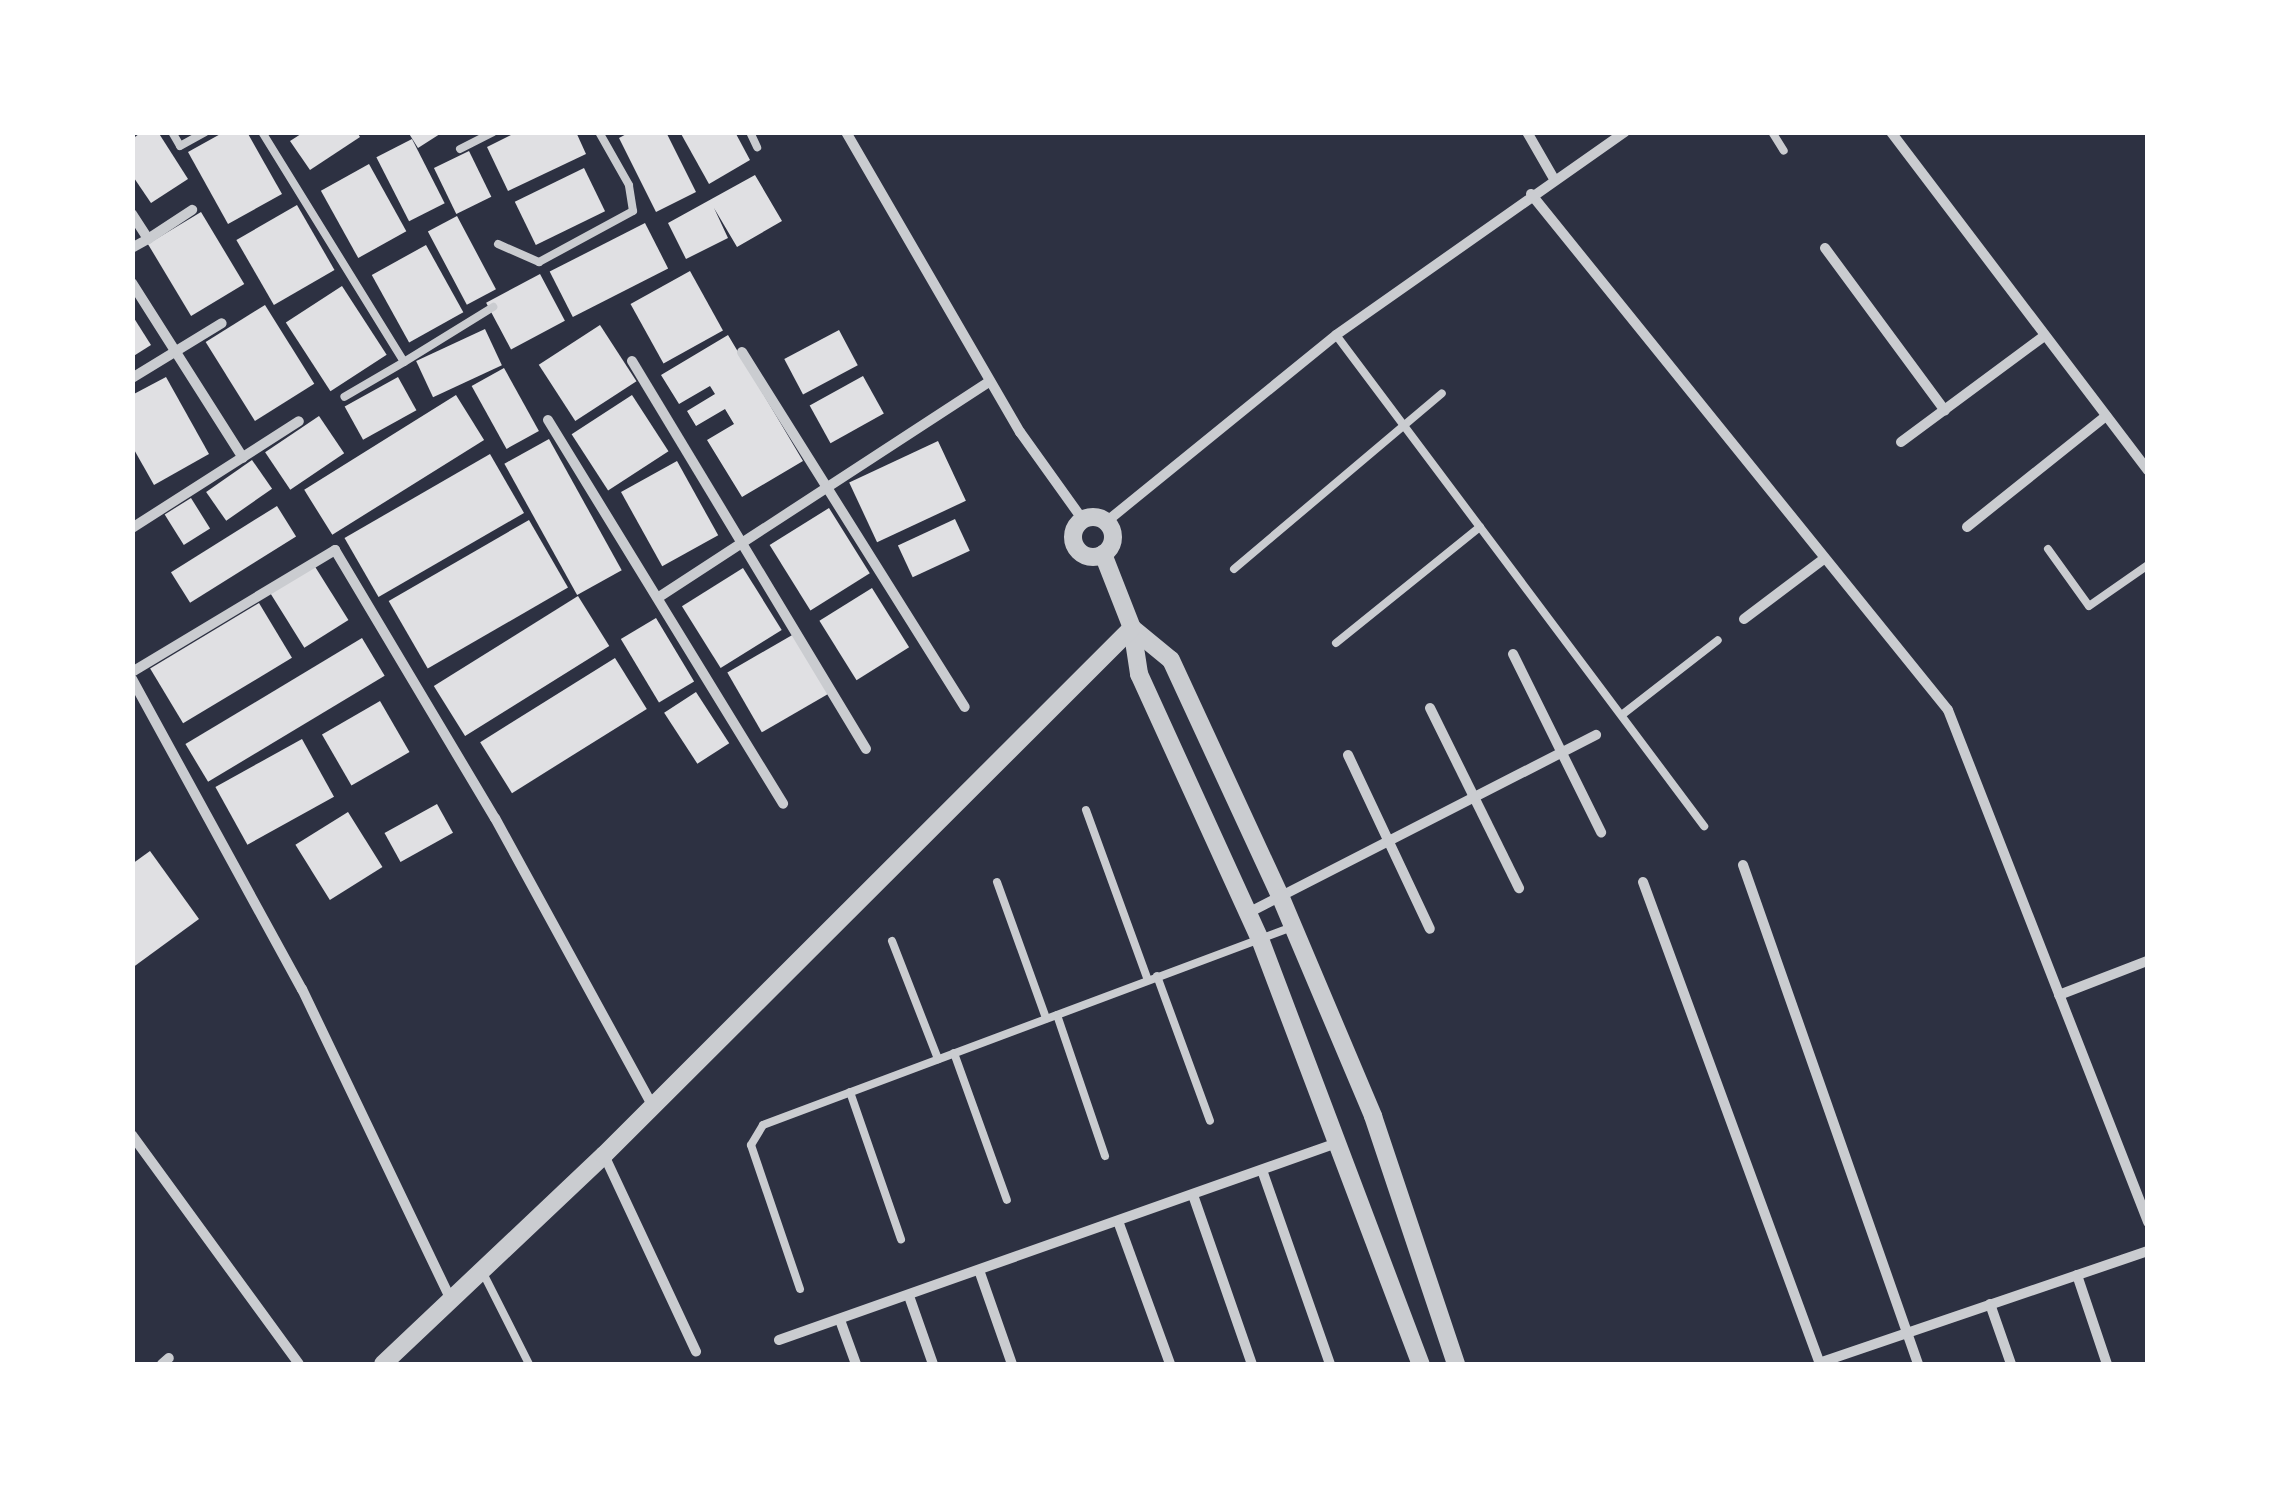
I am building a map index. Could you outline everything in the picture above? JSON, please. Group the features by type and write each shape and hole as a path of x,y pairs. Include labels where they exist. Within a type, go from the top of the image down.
{"street":[{"path":"846,132 990,381 1083,520"},
{"path":"1527,132 1554,180"},
{"path":"1083,520 1106,522 1336,335 1531,194 1626,132"},
{"path":"1892,132 2148,470"},
{"path":"1531,194 1948,710 2148,1222"},
{"path":"132,248 192,210"},
{"path":"132,214 148,239"},
{"path":"1825,248 1945,410"},
{"path":"132,283 243,458"},
{"path":"132,378 222,324"},
{"path":"1901,442 2044,336"},
{"path":"742,352 965,707"},
{"path":"632,361 866,749"},
{"path":"658,597 827,482 990,381"},
{"path":"1967,527 2106,416"},
{"path":"548,420 782,804"},
{"path":"132,528 299,422"},
{"path":"1083,520 1074,534 1076,546 1090,556 1103,554 1112,542 1106,522"},
{"path":"452,1303 302,989 132,676 335,550 495,818 652,1105"},
{"path":"1103,554 1132,628 1139,674 1260,939 1421,1364"},
{"path":"1744,619 1825,558"},
{"path":"1132,628 1171,660 1293,926 1373,1116 1456,1364"},
{"path":"383,1364 452,1303 604,1155 1132,628"},
{"path":"1512,654 1600,832"},
{"path":"1430,708 1520,888"},
{"path":"1248,913 1596,735"},
{"path":"1348,755 1430,929"},
{"path":"1743,865 1918,1364"},
{"path":"1643,882 1820,1364 2148,1250"},
{"path":"2059,995 2147,962"},
{"path":"132,1135 299,1364"},
{"path":"779,1340 1337,1143"},
{"path":"604,1155 696,1351"},
{"path":"1262,1170 1330,1364"},
{"path":"1192,1195 1252,1364"},
{"path":"1118,1221 1170,1364"},
{"path":"980,1270 1012,1364"},
{"path":"2077,1274 2106,1364"},
{"path":"909,1296 934,1364"},
{"path":"1990,1304 2011,1364"},
{"path":"840,1320 856,1364"}],"lane":[{"path":"172,132 180,146 204,132"},
{"path":"262,132 404,362"},
{"path":"460,149 493,132"},
{"path":"498,244 538,262 633,211 629,185 599,132"},
{"path":"750,132 757,147"},
{"path":"1772,132 1784,150"},
{"path":"344,396 493,307"},
{"path":"1336,335 1704,826"},
{"path":"1234,570 1442,393"},
{"path":"1336,643 1480,526"},
{"path":"2048,550 2089,606 2148,564"},
{"path":"1622,714 1718,640"},
{"path":"1086,810 1210,1121"},
{"path":"998,882 1046,1018"},
{"path":"800,1289 751,1144 763,1125 1293,926"},
{"path":"892,941 938,1059"},
{"path":"1057,1014 1105,1156"},
{"path":"954,1053 1007,1200"},
{"path":"850,1092 901,1239"},
{"path":"483,1273 529,1364"}],"building":[{"path":"142,132 158,132 188,179 151,203 132,175 132,139"},
{"path":"224,132 247,132 282,194 228,224 188,152"},
{"path":"304,132 357,132 360,137 310,170 290,141"},
{"path":"408,132 443,132 418,148"},
{"path":"517,132 576,132 586,154 508,191 487,147"},
{"path":"630,132 666,132 696,192 656,212 619,138"},
{"path":"680,132 735,132 750,160 709,184"},
{"path":"412,139 445,203 409,221 376,157"},
{"path":"469,151 491,197 456,214 434,168"},
{"path":"369,164 406,231 358,258 321,191"},
{"path":"584,168 605,211 536,245 515,202"},
{"path":"755,175 782,221 737,247 714,208 728,238 686,259 668,223"},
{"path":"297,205 334,270 274,305 236,240"},
{"path":"201,212 244,284 191,316 148,244"},
{"path":"457,216 496,289 467,305 428,231"},
{"path":"645,223 668,268 573,317 550,272"},
{"path":"426,245 463,312 409,342 372,275"},
{"path":"690,271 723,330 663,363 631,304"},
{"path":"540,274 565,321 511,349 486,303"},
{"path":"342,286 387,355 330,391 286,322"},
{"path":"265,305 314,384 255,421 206,342"},
{"path":"132,315 151,345 132,357"},
{"path":"600,325 636,381 575,421 539,365"},
{"path":"485,329 502,365 433,397 416,361"},
{"path":"839,330 858,365 803,394 784,359"},
{"path":"728,335 803,461 742,497 707,440 734,424 725,409 696,426 687,411 715,394 710,386 679,404 661,375"},
{"path":"504,368 539,431 507,449 472,386"},
{"path":"863,376 884,414 830,443 810,406"},
{"path":"166,377 209,454 154,485 132,446 132,395"},
{"path":"398,377 416,410 363,440 345,407"},
{"path":"456,395 484,440 332,535 304,490"},
{"path":"632,395 668,451 608,490 572,434"},
{"path":"319,416 344,453 290,490 265,452"},
{"path":"549,439 622,570 577,595 504,464"},
{"path":"938,441 966,501 877,542 849,482"},
{"path":"490,454 524,513 379,597 345,538"},
{"path":"252,460 272,489 226,521 206,492"},
{"path":"677,461 718,535 662,566 621,492"},
{"path":"191,498 210,529 184,545 165,514"},
{"path":"277,506 296,537 190,603 171,572"},
{"path":"829,508 870,573 810,610 770,545"},
{"path":"955,519 970,551 913,577 898,546"},
{"path":"529,520 568,588 428,669 389,601"},
{"path":"314,565 348,620 304,648 270,593"},
{"path":"743,568 782,630 721,668 682,606"},
{"path":"872,588 909,647 857,680 819,621"},
{"path":"578,596 609,646 465,736 434,686"},
{"path":"259,603 292,658 183,723 150,668"},
{"path":"656,618 694,681 659,703 621,639"},
{"path":"794,634 828,694 762,732 727,672"},
{"path":"362,638 385,676 208,782 185,744"},
{"path":"615,658 647,709 512,793 480,742"},
{"path":"696,692 729,743 697,764 664,713"},
{"path":"380,701 410,752 351,786 322,734"},
{"path":"302,739 334,797 247,845 215,787"},
{"path":"437,804 453,833 401,862 385,833"},
{"path":"348,812 382,867 330,900 295,845"},
{"path":"150,851 199,919 132,968 132,864"}]}
